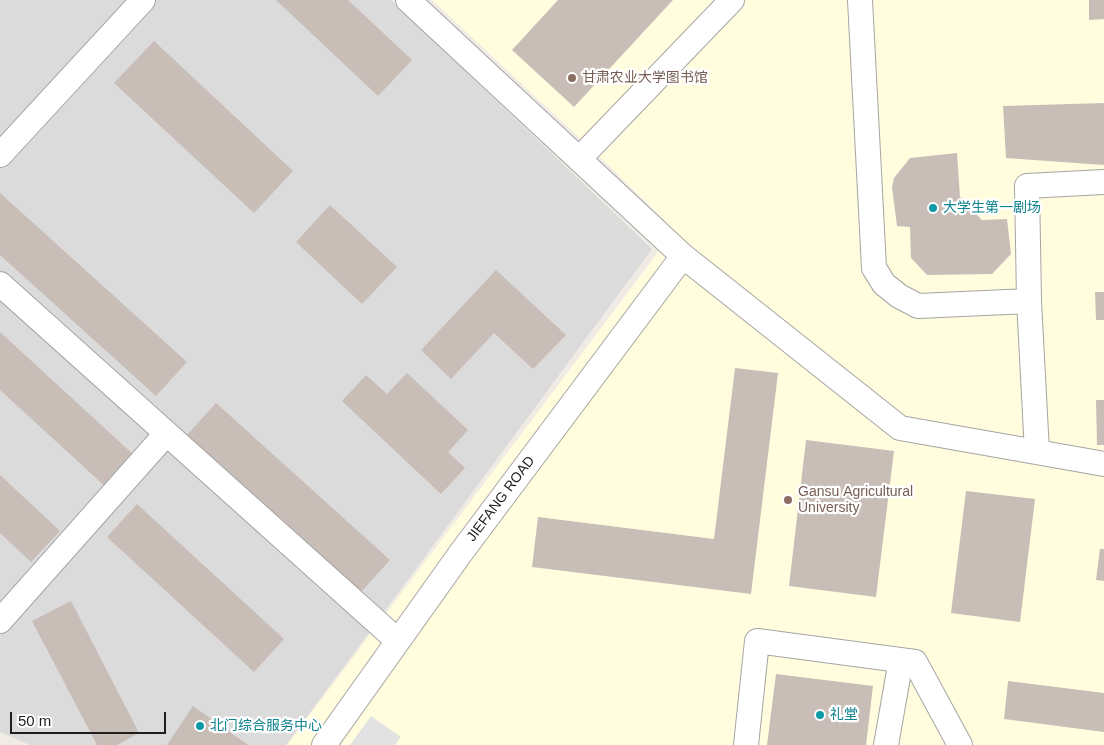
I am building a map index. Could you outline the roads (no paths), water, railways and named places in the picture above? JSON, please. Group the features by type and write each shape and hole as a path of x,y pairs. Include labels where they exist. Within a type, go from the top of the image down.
{"street":[{"path":"0,155 143,0"},
{"path":"408,0 683,256 900,428 1104,464"},
{"path":"579,159 732,0"},
{"path":"860,0 874,268 884,284 899,296 918,306 1028,301"},
{"path":"1037,452 1028,301 1027,186 1104,182"},
{"name":"JIEFANG ROAD","path":"324,745 460,554 683,256"},
{"path":"0,284 398,641"},
{"path":"0,621 166,434"},
{"path":"746,745 757,642 915,662 960,745"},
{"path":"886,745 901,660"}],"place":[{"name":"甘肃农业大学图书馆","path":"572,78"},
{"name":"大学生第一剧场","path":"933,208"},
{"name":"Gansu Agricultural University","path":"788,500"},
{"name":"礼堂","path":"820,715"},
{"name":"北门综合服务中心","path":"200,726"}]}
